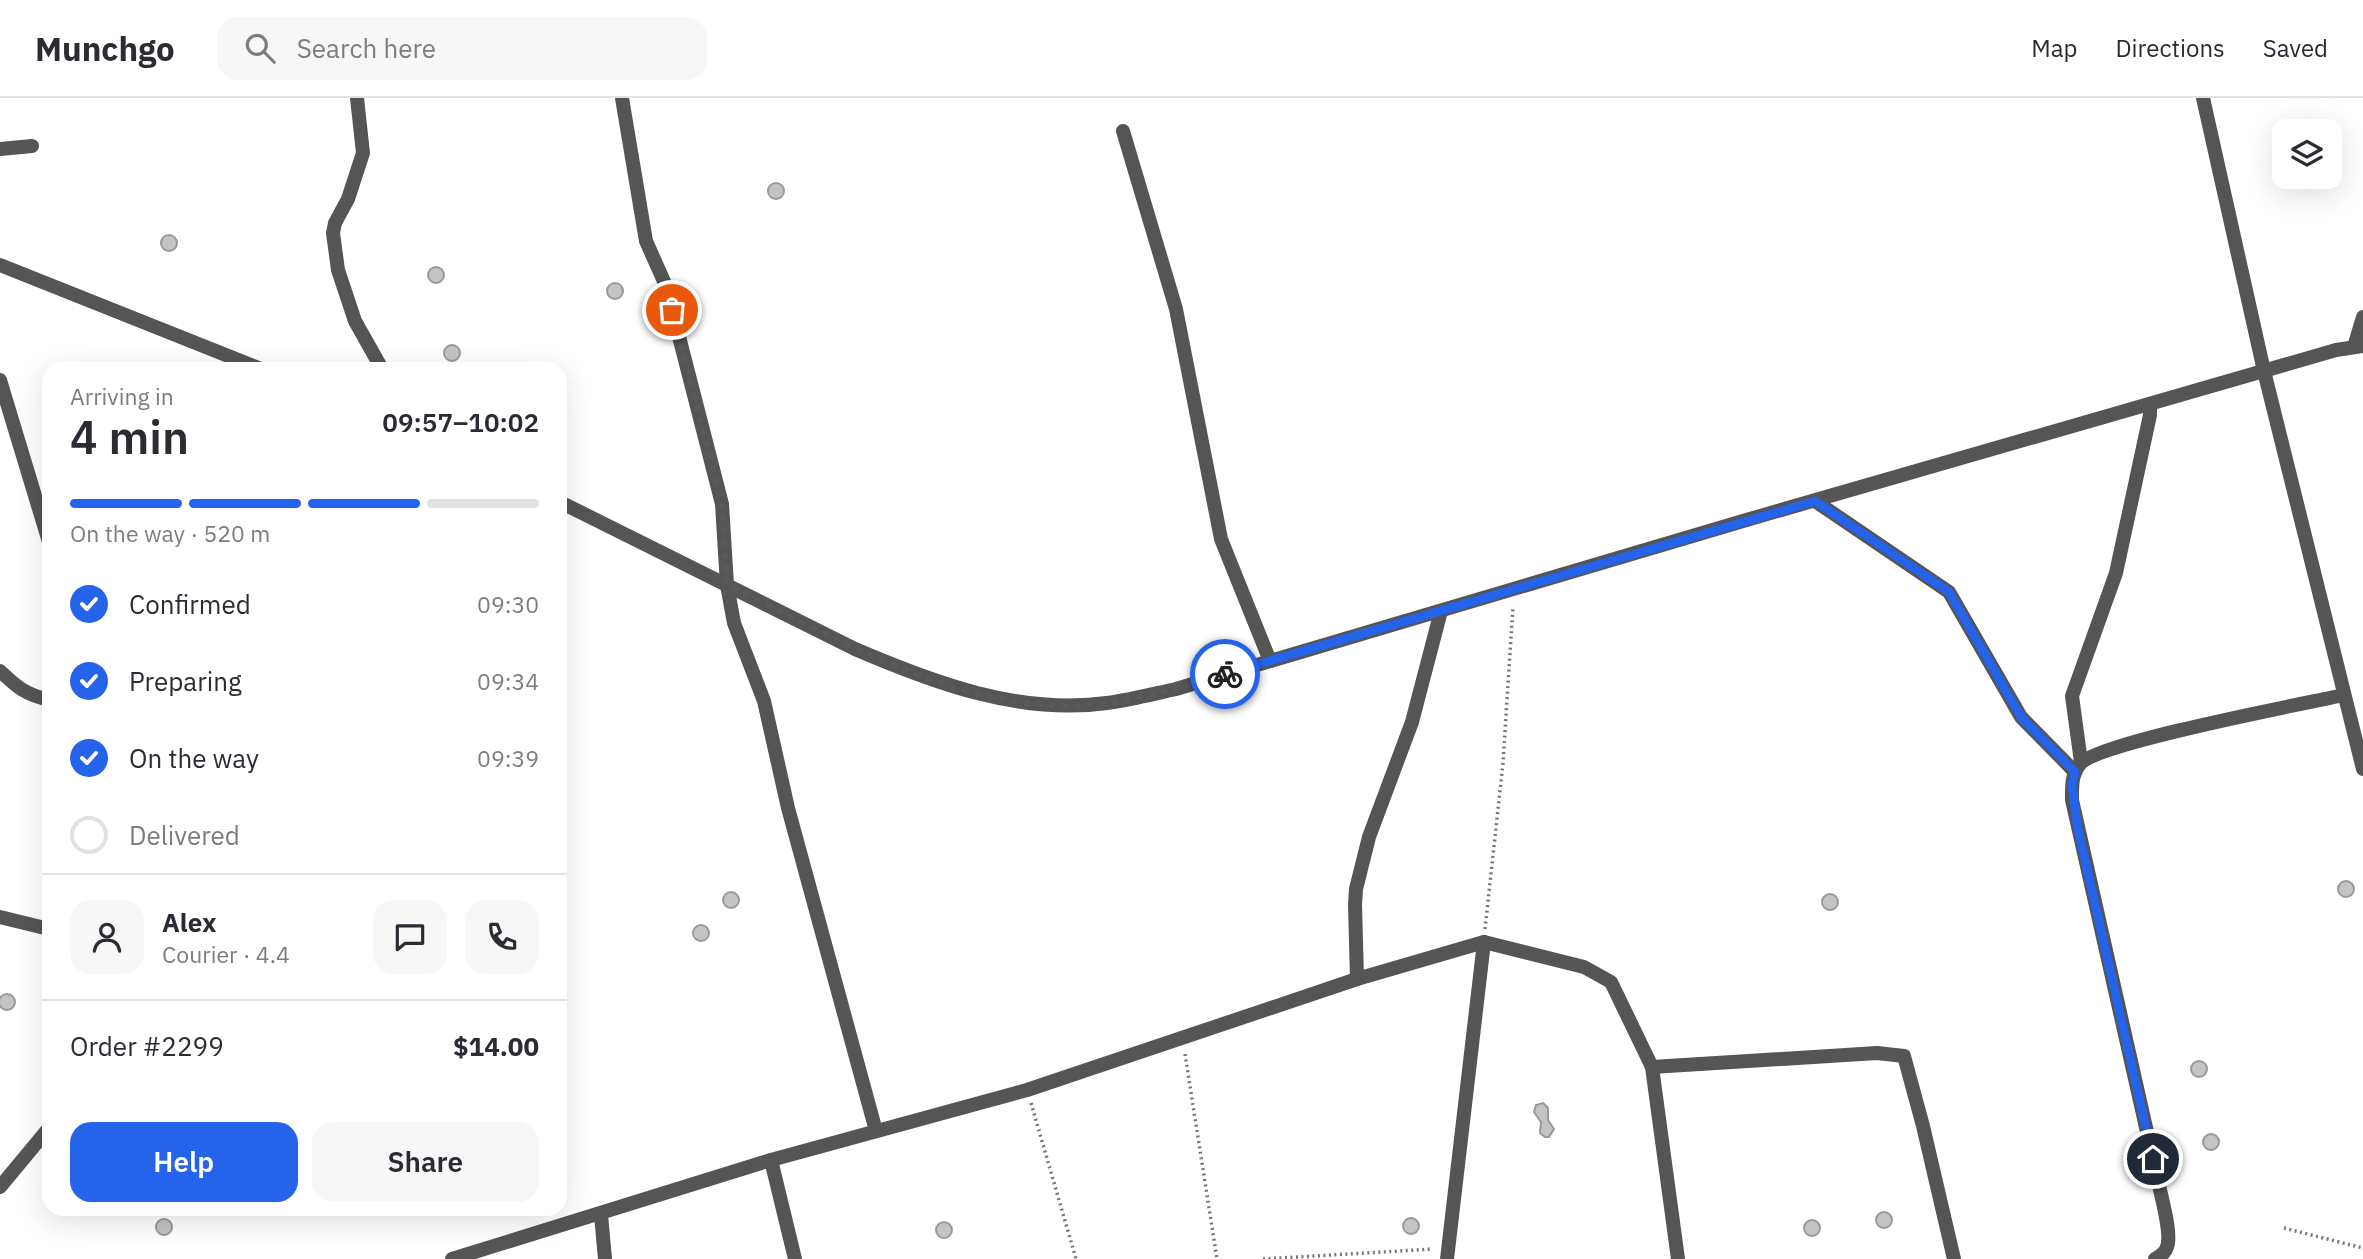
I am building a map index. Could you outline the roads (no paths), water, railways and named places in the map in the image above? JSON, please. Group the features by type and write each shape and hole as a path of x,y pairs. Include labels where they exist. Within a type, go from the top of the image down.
{"street":[{"path":"357,98 363,153 348,199 335,223 333,233 338,270 355,321 378,362"},
{"path":"622,98 646,241 666,286 722,504 727,584 734,623 766,711 792,821 876,1131"},
{"path":"2203,98 2264,371 2363,769"},
{"path":"1124,131 1176,309 1221,539 1270,661"},
{"path":"0,149 32,146"},
{"path":"0,265 243,362"},
{"path":"567,505 896,667 956,689 1028,702 1105,703 1176,689 2336,350 2359,347 2363,317"},
{"path":"0,380 42,518"},
{"path":"2150,404 2150,415 2116,573 2072,696 2078,767 2072,784 2088,875 2159,1185 2168,1245 2161,1257"},
{"path":"1815,501 1949,592 2021,717 2078,767"},
{"path":"1357,979 1354,905 1358,880 1369,837 1412,722 1441,611"},
{"path":"0,671 18,689 42,699"},
{"path":"2078,767 2096,754 2152,738 2344,695"},
{"path":"0,917 42,927"},
{"path":"1448,1253 1484,942"},
{"path":"452,1259 771,1160 1027,1090 1357,979 1484,942 1584,967 1611,982 1652,1067 1678,1259"},
{"path":"1652,1067 1877,1053 1904,1056 1954,1259"},
{"path":"0,1187 42,1136"},
{"path":"771,1160 795,1259"},
{"path":"601,1214 605,1259"}]}
